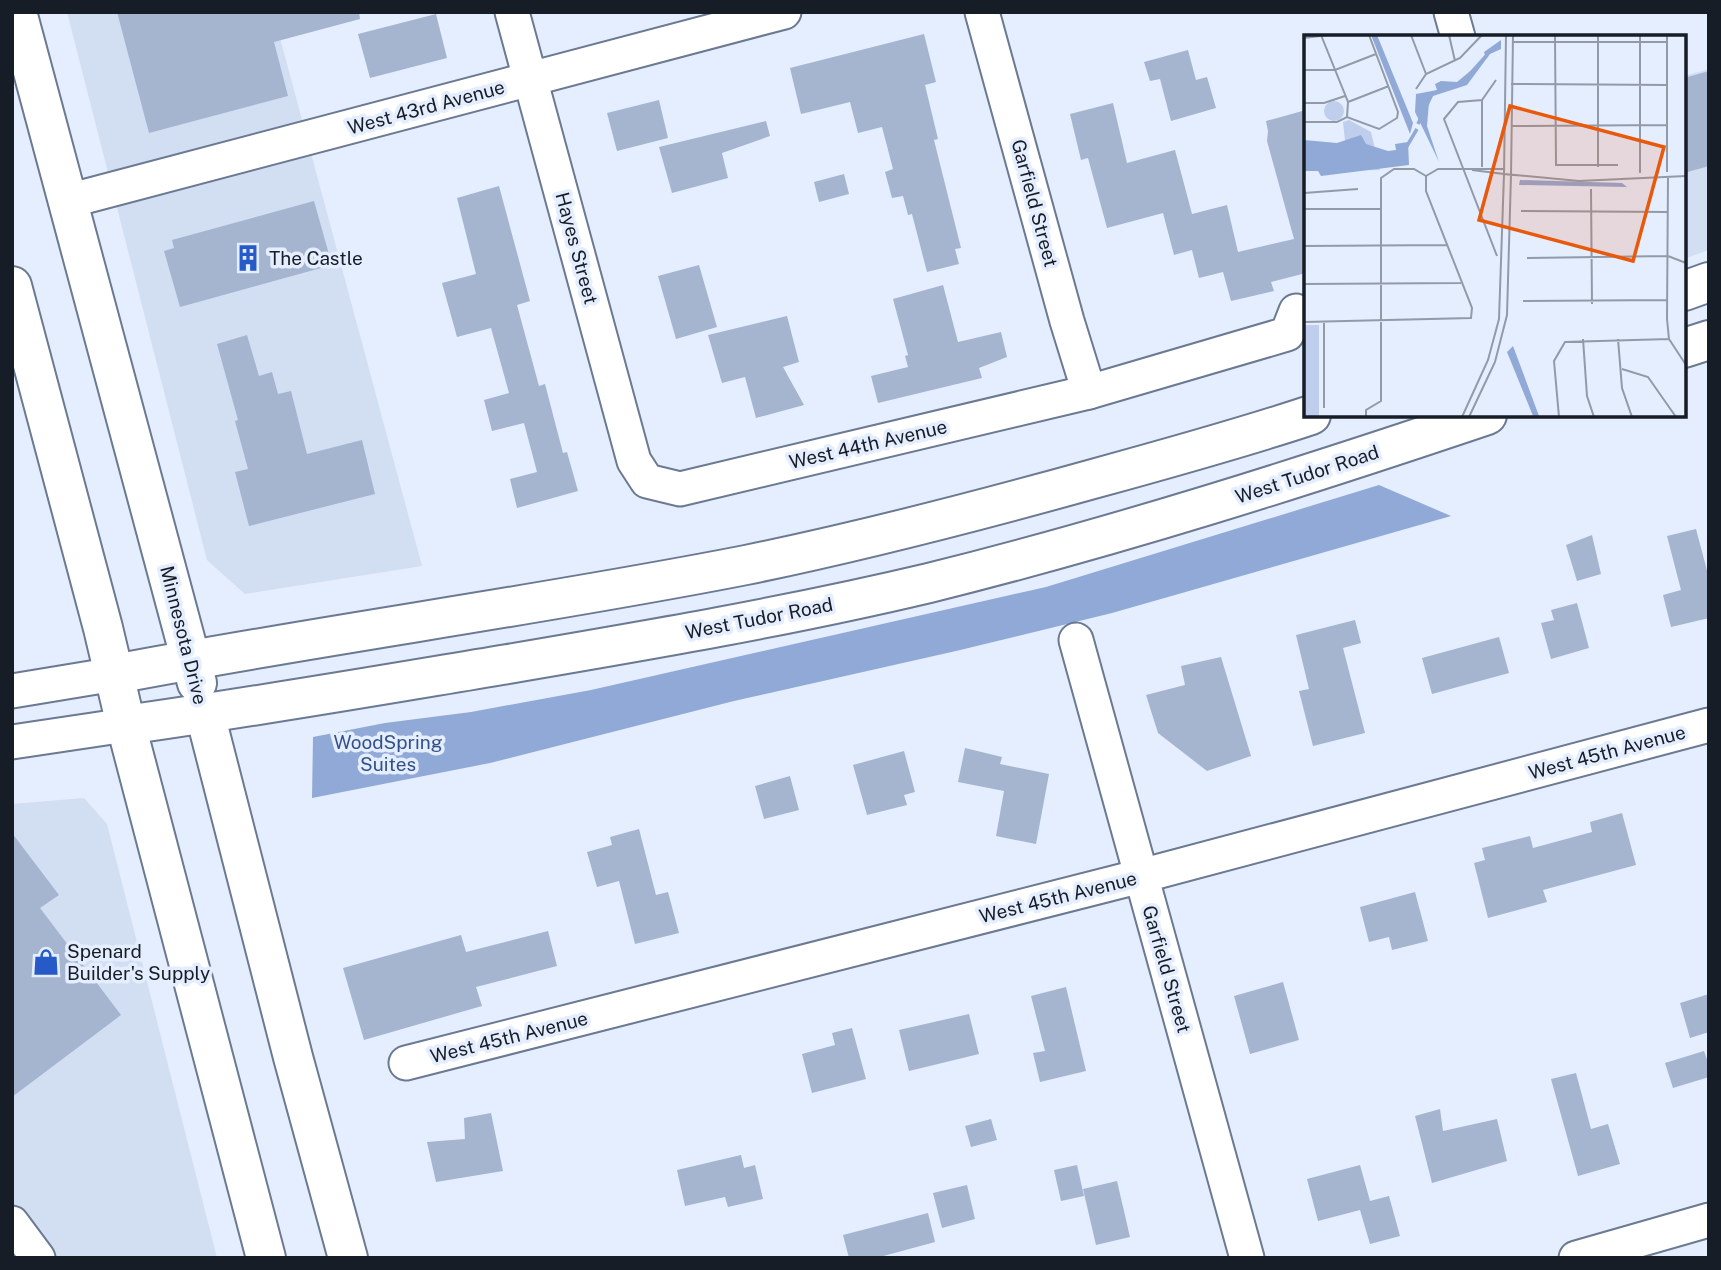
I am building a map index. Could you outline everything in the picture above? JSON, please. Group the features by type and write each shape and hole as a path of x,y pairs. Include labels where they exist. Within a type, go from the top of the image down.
{"main road":[{"name":"Minnesota Drive","path":"18,12 192,659 286,1031 348,1258"},
{"path":"1686,289 1709,282"},
{"path":"12,286 266,1258"},
{"path":"1686,332 1709,325"},
{"path":"1686,347 1709,340"},
{"path":"115,674 746,565 945,520 1308,416"},
{"name":"West Tudor Road","path":"126,725 635,643 928,583 1163,520 1484,416"}],"street":[{"name":"Hayes Street","path":"512,12 634,461 647,481"},
{"name":"West 43rd Avenue","path":"68,201 784,12"},
{"name":"Garfield Street","path":"982,12 1067,321 1090,392"},
{"path":"1451,12 1457,35"},
{"name":"West 44th Avenue","path":"647,481 680,489 1090,392 1287,334 1296,311"},
{"name":"Garfield Street","path":"1076,640 1247,1258"},
{"path":"12,691 115,674"},
{"name":"West Tudor Road","path":"12,742 126,725"},
{"name":"West 45th Avenue","path":"406,1063 1141,876 1709,725"},
{"path":"1576,1258 1709,1220"},
{"path":"12,1223 38,1258"}],"shaded area":[{"path":"67,12 273,12 422,566 245,594 207,560"},
{"path":"1709,69 1709,250 1686,258 1686,75"},
{"path":"84,798 107,824 217,1258 12,1258 12,804"}],"green space":[{"name":"WoodSpring Suites","path":"1379,485 1451,516 1112,613 734,701 490,763 312,798 313,737 591,690 1046,587"}],"building":[{"path":"117,12 359,12 360,19 274,42 288,96 149,133"},
{"path":"436,14 447,58 370,78 358,34"},
{"path":"924,34 936,82 925,85 938,139 934,140 961,248 955,249 959,264 927,272 912,214 908,215 903,196 892,198 885,172 893,169 882,127 858,133 850,102 801,114 790,68"},
{"path":"1188,50 1196,80 1207,77 1216,108 1171,121 1160,79 1150,81 1144,62"},
{"path":"1709,71 1709,166 1686,172 1686,77"},
{"path":"659,100 668,138 617,151 607,113"},
{"path":"1113,103 1127,163 1175,150 1192,214 1227,205 1238,252 1294,239 1267,141 1266,121 1304,111 1304,274 1271,282 1274,291 1231,301 1223,272 1199,278 1192,250 1174,255 1163,213 1107,228 1088,158 1081,160 1070,114"},
{"path":"766,121 770,136 722,153 728,178 672,193 659,147"},
{"path":"844,174 849,194 819,202 814,182"},
{"path":"499,186 530,301 517,305 539,386 545,384 563,453 567,452 578,491 517,508 510,479 537,472 524,423 492,431 484,400 509,393 491,328 457,337 442,283 476,274 457,198"},
{"name":"The Castle","path":"314,201 332,265 180,307 164,251 174,248 172,240"},
{"path":"699,265 717,327 676,339 658,276"},
{"path":"943,285 958,342 1001,332 1007,357 979,368 982,378 878,403 871,376 908,367 905,356 908,355 893,299"},
{"path":"787,316 799,362 783,367 804,405 756,418 745,377 722,383 708,335"},
{"path":"247,335 259,376 272,372 278,394 291,391 307,454 362,440 375,494 249,526 235,472 248,469 217,344"},
{"path":"1696,529 1709,578 1709,618 1671,627 1663,595 1681,590 1667,536"},
{"path":"1592,535 1601,574 1577,581 1566,545"},
{"path":"1577,603 1589,648 1551,659 1541,623 1554,620 1551,610"},
{"path":"1355,620 1361,643 1343,648 1365,733 1313,746 1299,691 1309,689 1296,635"},
{"path":"1499,637 1509,673 1432,694 1422,658"},
{"path":"1221,657 1251,756 1207,771 1158,733 1146,695 1185,685 1181,666"},
{"path":"965,748 1002,757 1000,764 1049,774 1036,844 996,836 1004,791 958,782"},
{"path":"904,751 915,792 904,795 907,805 867,815 853,765"},
{"path":"790,776 799,810 764,819 755,786"},
{"path":"1622,813 1636,865 1543,890 1547,902 1488,918 1474,863 1485,860 1482,848 1530,836 1533,848 1592,832 1590,822"},
{"path":"639,829 656,895 668,892 679,933 635,944 619,881 597,887 587,852 612,845 610,837"},
{"name":"Spenard Builder's Supply","path":"12,833 59,895 40,908 121,1015 12,1097"},
{"path":"1415,892 1428,941 1392,950 1389,937 1369,942 1360,907"},
{"path":"548,931 557,966 476,987 482,1006 364,1040 343,968 461,935 466,952"},
{"path":"1283,982 1299,1040 1250,1054 1234,996"},
{"path":"1066,987 1086,1071 1040,1082 1033,1053 1045,1051 1031,996"},
{"path":"1709,994 1709,1032 1690,1038 1680,1003"},
{"path":"969,1014 979,1054 909,1071 899,1030"},
{"path":"852,1028 866,1079 812,1093 802,1054 835,1045 832,1033"},
{"path":"1704,1051 1709,1065 1709,1077 1673,1088 1665,1063"},
{"path":"1576,1073 1591,1129 1608,1124 1620,1164 1578,1176 1551,1079"},
{"path":"1440,1109 1443,1131 1497,1119 1507,1161 1432,1183 1415,1116"},
{"path":"491,1113 503,1171 436,1182 427,1142 465,1139 464,1118"},
{"path":"991,1119 997,1140 971,1147 965,1126"},
{"path":"741,1155 744,1168 755,1165 763,1199 728,1207 725,1197 685,1206 677,1170"},
{"path":"1077,1165 1084,1196 1061,1201 1054,1170"},
{"path":"1360,1165 1370,1201 1389,1196 1400,1236 1370,1244 1360,1210 1318,1221 1307,1179"},
{"path":"1117,1181 1130,1237 1096,1245 1083,1189"},
{"path":"967,1185 975,1219 942,1228 933,1193"},
{"path":"928,1213 935,1242 876,1258 849,1258 843,1235"}],"place":[{"name":"The Castle","path":"248,258"},
{"name":"Spenard Builder's Supply","path":"46,962"}]}
